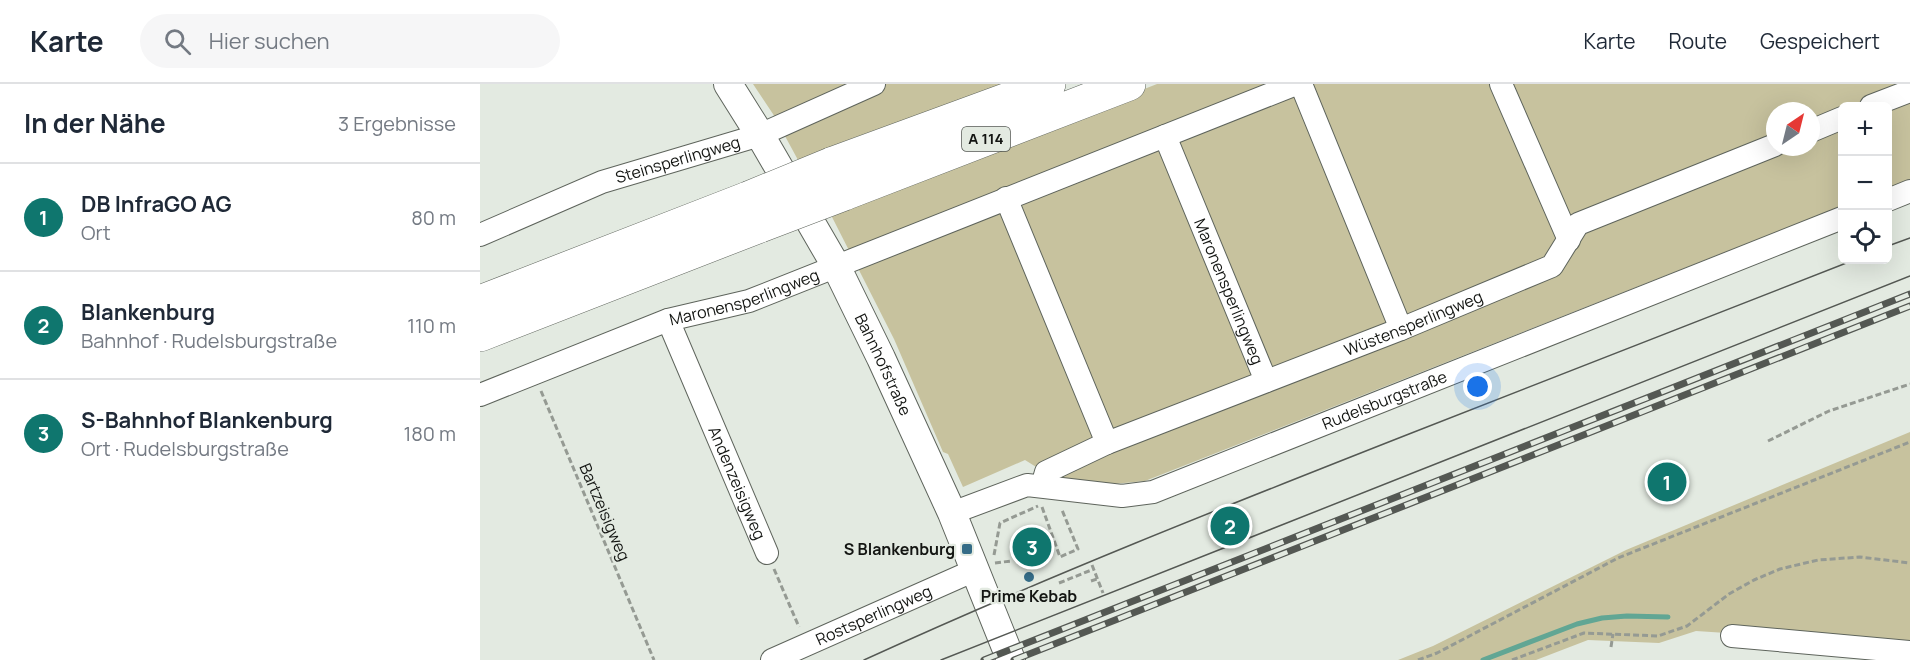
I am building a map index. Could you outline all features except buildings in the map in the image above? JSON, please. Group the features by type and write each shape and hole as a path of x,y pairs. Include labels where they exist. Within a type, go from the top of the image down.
{"highway":[{"name":"A 114","path":"480,335 754,212 831,164 1049,84"},
{"name":"A 114","path":"480,302 754,212 844,194 1129,84"}],"main road":[{"name":"Bahnhofstraße","path":"728,84 836,266 952,513 1011,660"}],"street":[{"name":"Steinsperlingweg","path":"480,235 602,182 760,135 874,84"},
{"name":"Maronensperlingweg","path":"480,395 668,320 749,301 1298,84 1401,329"},
{"path":"1502,84 1569,240"},
{"path":"1879,102 1910,87"},
{"path":"1820,127 1838,120"},
{"name":"Maronensperlingweg","path":"1165,136 1266,381"},
{"name":"Wüstensperlingweg","path":"1042,486 1046,472 1107,443 1401,329 1552,266 1578,224 1766,149"},
{"path":"1892,198 1910,191"},
{"path":"1006,198 1107,443"},
{"name":"Rudelsburgstraße","path":"952,513 1027,485 1122,496 1153,492 1838,220"},
{"name":"Andenzeisigweg","path":"668,320 767,553"},
{"name":"Rostsperlingweg","path":"772,660 975,570"},
{"path":"1732,636 1910,652"}],"path":[{"name":"Bartzeisigweg","path":"533,373 654,660"},
{"path":"1768,441 1829,411 1910,384"},
{"path":"1418,660 1618,558 1910,442"},
{"path":"1011,561 993,563 1000,523 1041,505 1060,557 1078,549 1061,509"},
{"name":"Andenzeisigweg","path":"767,553 806,645"},
{"path":"1512,660 1584,633 1658,636 1687,626 1729,594 1780,569 1818,560 1860,557 1910,563"},
{"path":"1059,583 1093,567 1103,593"},
{"path":"1091,581 1097,579"},
{"path":"1611,647 1613,634"}],"shaded area":[{"path":"753,84 1004,84 798,160 773,114"},
{"path":"1157,84 1910,84 1910,180 1892,187 1892,102 1838,102 1838,208 1145,481 1103,485 1057,480 1025,460 963,487 948,454 943,452 894,339 832,217 855,203"},
{"path":"1910,432 1910,645 1696,631 1659,643 1588,640 1536,660 1398,660 1433,646 1626,550"}],"waterway":[{"path":"1483,660 1577,624 1602,618 1668,617"}],"tram line":[{"path":"1892,245 1910,238"},
{"path":"864,660 1067,571 1203,516 1844,264"},
{"path":"941,660 1910,276"}],"railway":[{"path":"984,660 1910,294"},
{"path":"1014,660 1910,306"}],"place":[{"name":"DB InfraGO AG","path":"1667,482"},
{"name":"Blankenburg","path":"1230,526"},
{"name":"S-Bahnhof Blankenburg","path":"1032,547"},
{"name":"S Blankenburg","path":"967,549"},
{"name":"Prime Kebab","path":"1029,577"}]}
